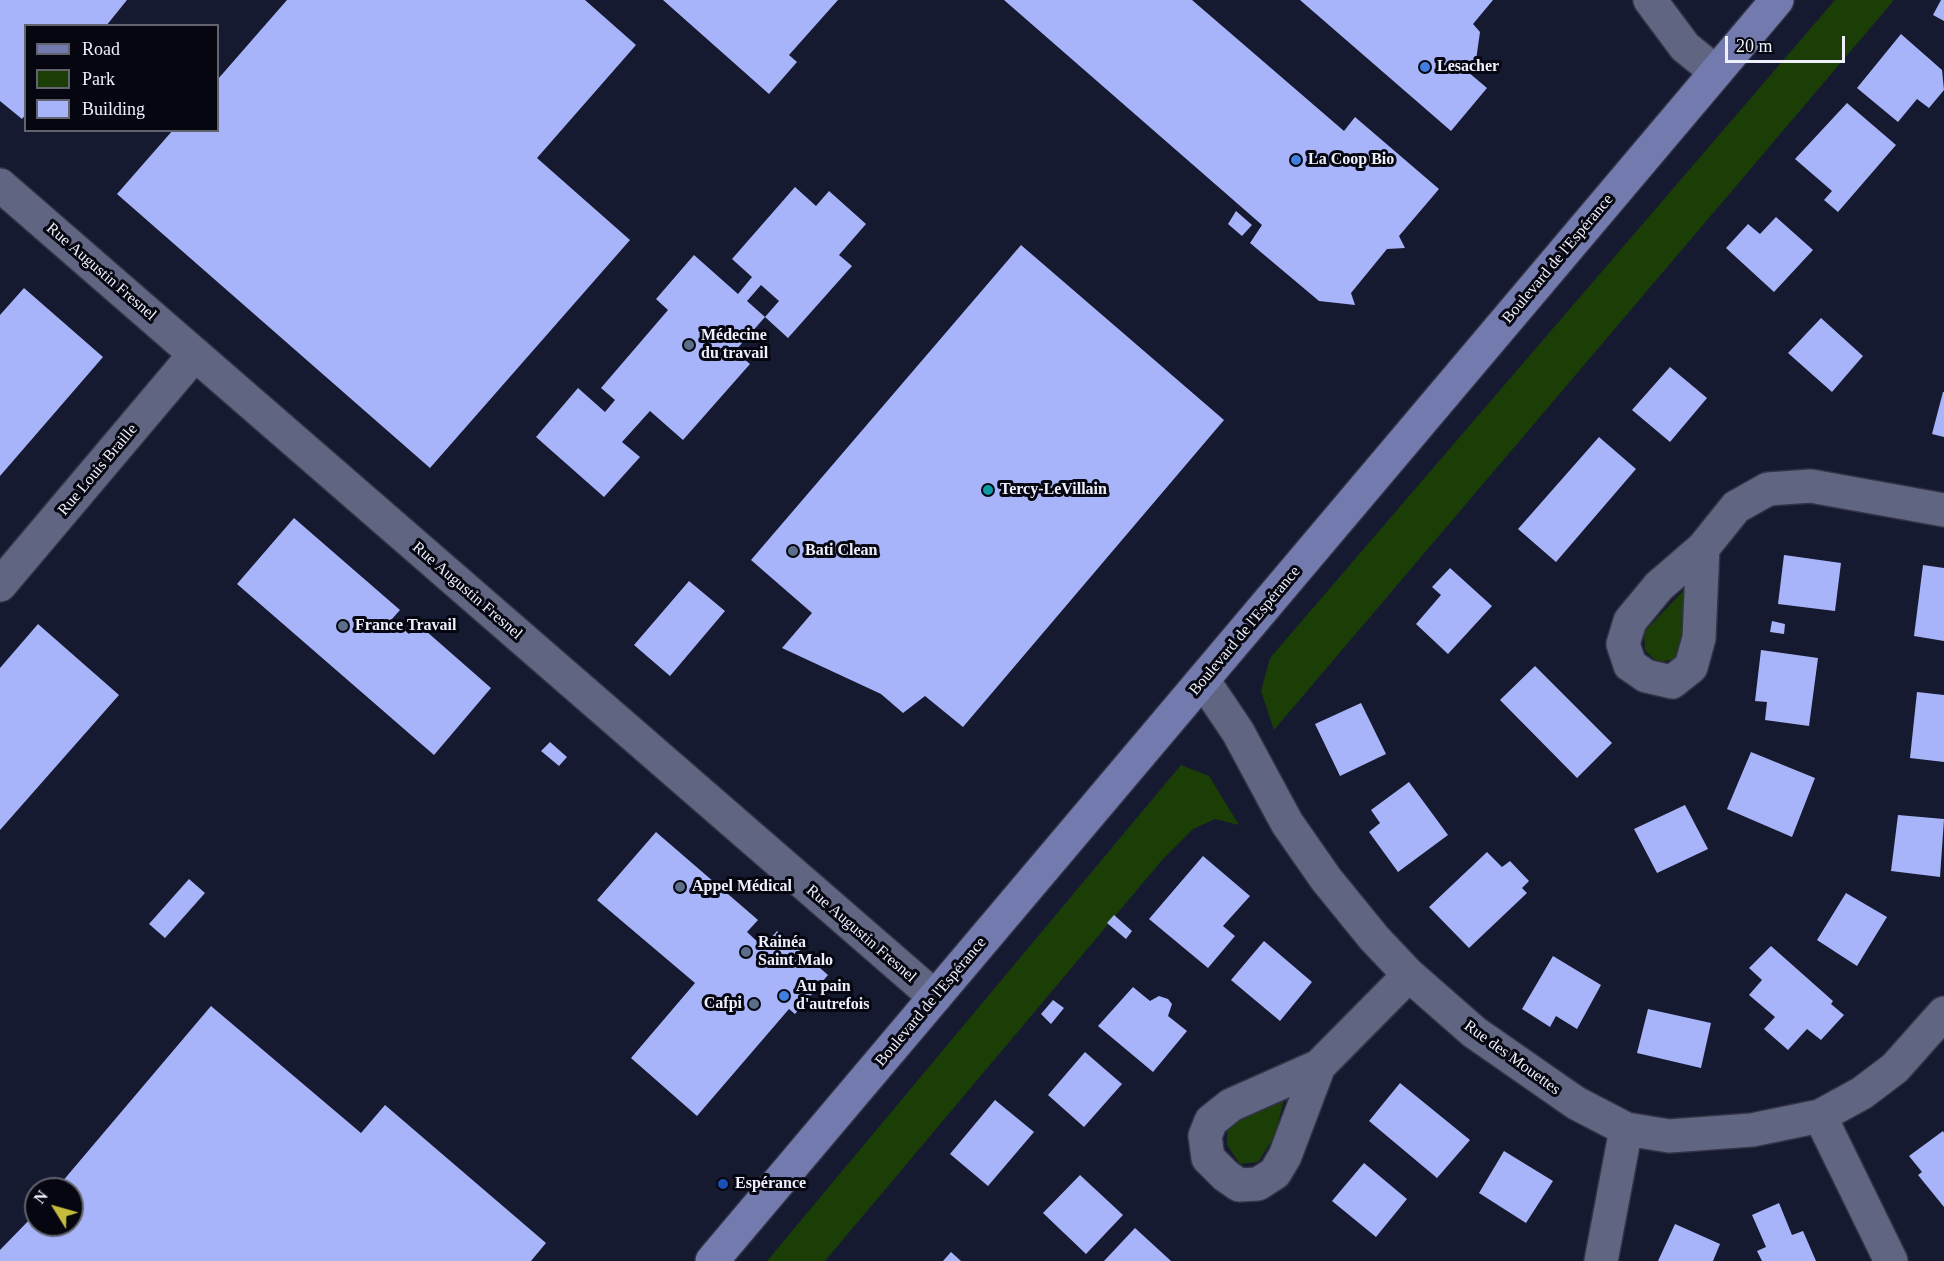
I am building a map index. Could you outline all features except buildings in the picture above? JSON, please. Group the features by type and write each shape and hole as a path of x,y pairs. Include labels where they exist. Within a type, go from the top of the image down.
{"main road":[{"name":"Boulevard de l'Espérance","path":"712,1261 1777,0"}],"street":[{"path":"1650,0 1685,47 1716,72"},
{"name":"Rue Augustin Fresnel","path":"0,185 935,997"},
{"name":"Rue Louis Braille","path":"0,585 195,354"},
{"path":"1703,548 1736,507 1768,489 1811,486 1944,510"},
{"name":"Rue des Mouettes","path":"1203,680 1238,732 1287,823 1326,879 1374,938 1409,975 1474,1032 1576,1103 1626,1129 1681,1135 1752,1130 1820,1116 1862,1093 1895,1068 1944,1013"},
{"path":"1319,1066 1409,975"},
{"path":"1820,1116 1891,1261"},
{"path":"1601,1261 1626,1129"}],"green space":[{"path":"1835,0 1894,0 1274,730 1261,691 1270,658"},
{"path":"1685,589 1688,635 1678,658 1658,663 1645,650 1644,632"},
{"path":"1181,765 1209,776 1239,825 1215,819 1193,829 1163,859 825,1261 767,1261"},
{"path":"1284,1099 1275,1136 1258,1162 1240,1164 1227,1145 1227,1129 1256,1110"}],"place":[{"name":"Lesacher","path":"1425,67"},
{"name":"La Coop Bio","path":"1296,160"},
{"name":"Médecine du travail","path":"689,345"},
{"name":"Tercy-LeVillain","path":"988,490"},
{"name":"Bati Clean","path":"793,551"},
{"name":"France Travail","path":"343,626"},
{"name":"Appel Médical","path":"680,887"},
{"name":"Rainéa Saint Malo","path":"746,952"},
{"name":"Au pain d'autrefois","path":"784,996"},
{"name":"Cafpi","path":"754,1004"},
{"name":"Espérance","path":"723,1184"}]}
